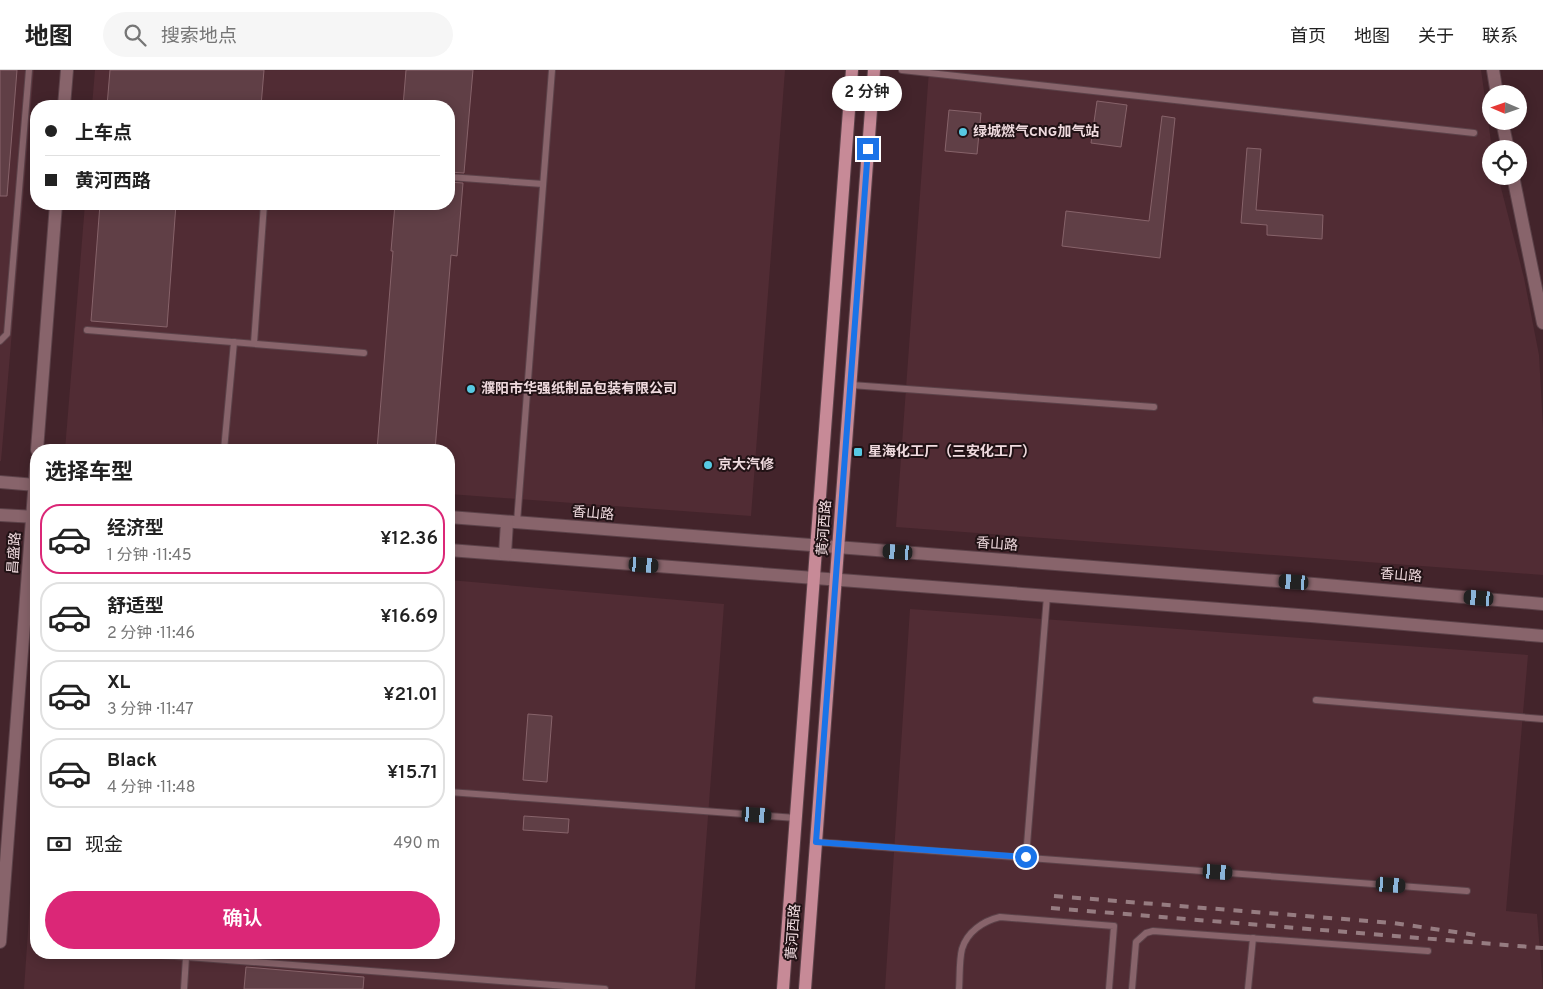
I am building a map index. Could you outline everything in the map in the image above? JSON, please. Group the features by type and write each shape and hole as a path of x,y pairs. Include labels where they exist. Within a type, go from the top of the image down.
{"main road":[{"name":"黄河西路","path":"783,989 852,70"},
{"name":"黄河西路","path":"805,989 874,70"}],"street":[{"path":"64,100 67,70"},
{"path":"1493,70 1496,85"},
{"path":"1515,185 1543,323"},
{"path":"38,444 56,210"},
{"path":"0,482 30,484"},
{"path":"0,515 30,517"},
{"name":"香山路","path":"455,517 1314,584 1543,604"},
{"path":"505,554 512,522"},
{"path":"455,550 1543,636"},
{"name":"昌盛路","path":"0,942 30,567"}],"lane":[{"path":"0,342 7,334 29,70"},
{"path":"512,522 552,70"},
{"path":"902,70 1474,133"},
{"path":"455,177 543,184"},
{"path":"254,343 264,210"},
{"path":"87,330 364,352"},
{"path":"225,444 234,342"},
{"path":"851,385 1154,407"},
{"path":"1026,857 1047,596"},
{"path":"1316,700 1543,719"},
{"path":"455,792 796,818"},
{"path":"816,842 1468,891"},
{"path":"959,989 962,949 968,937 975,929 988,920 1000,917 1114,926 1109,989"},
{"path":"1132,989 1136,942 1146,933 1153,931 1428,951"},
{"path":"1248,989 1253,938"},
{"path":"184,989 186,959"},
{"path":"200,959 605,989"}],"shaded area":[{"path":"0,70 34,70 30,100 0,461"},
{"path":"95,70 785,70 751,516 455,494 455,444 65,444 85,210 455,210 455,100 92,100"},
{"path":"929,70 1481,70 1483,85 1482,130 1489,130 1491,140 1482,140 1482,185 1500,185 1524,278 1539,355 1543,428 1543,575 896,527"},
{"path":"455,581 724,604 695,989 24,989 30,902 30,959 455,959"},
{"path":"910,609 1528,655 1506,911 1537,914 1543,989 885,989"}],"building":[{"path":"0,70 17,70 7,196 0,196"},
{"path":"110,70 264,70 262,100 108,100"},
{"path":"406,70 473,70 464,173 455,172 455,100 404,100"},
{"path":"1097,101 1127,105 1121,147 1091,143"},
{"name":"绿城燃气CNG加气站","path":"949,110 981,113 977,154 945,151"},
{"path":"1162,116 1175,118 1160,258 1062,246 1066,211 1149,221"},
{"path":"1247,148 1261,149 1256,210 1323,215 1322,239 1267,235 1267,225 1241,223"},
{"path":"455,182 463,183 457,256 451,255 435,444 377,444 393,251 391,251 394,210 455,210"},
{"path":"100,210 176,210 167,327 91,321"},
{"path":"528,714 552,716 547,782 523,780"},
{"path":"524,816 569,819 568,833 523,830"},
{"path":"246,967 364,977 363,989 244,989"}],"railway":[{"path":"1054,896 1393,923 1483,936"},
{"path":"1051,908 1543,948"}],"place":[{"name":"绿城燃气CNG加气站","path":"963,132"},
{"name":"濮阳市华强纸制品包装有限公司","path":"471,389"},
{"name":"星海化工厂（三安化工厂）","path":"858,452"},
{"name":"京大汽修","path":"708,465"}],"route":[{"path":"868,149 816,842 1026,857"}]}
